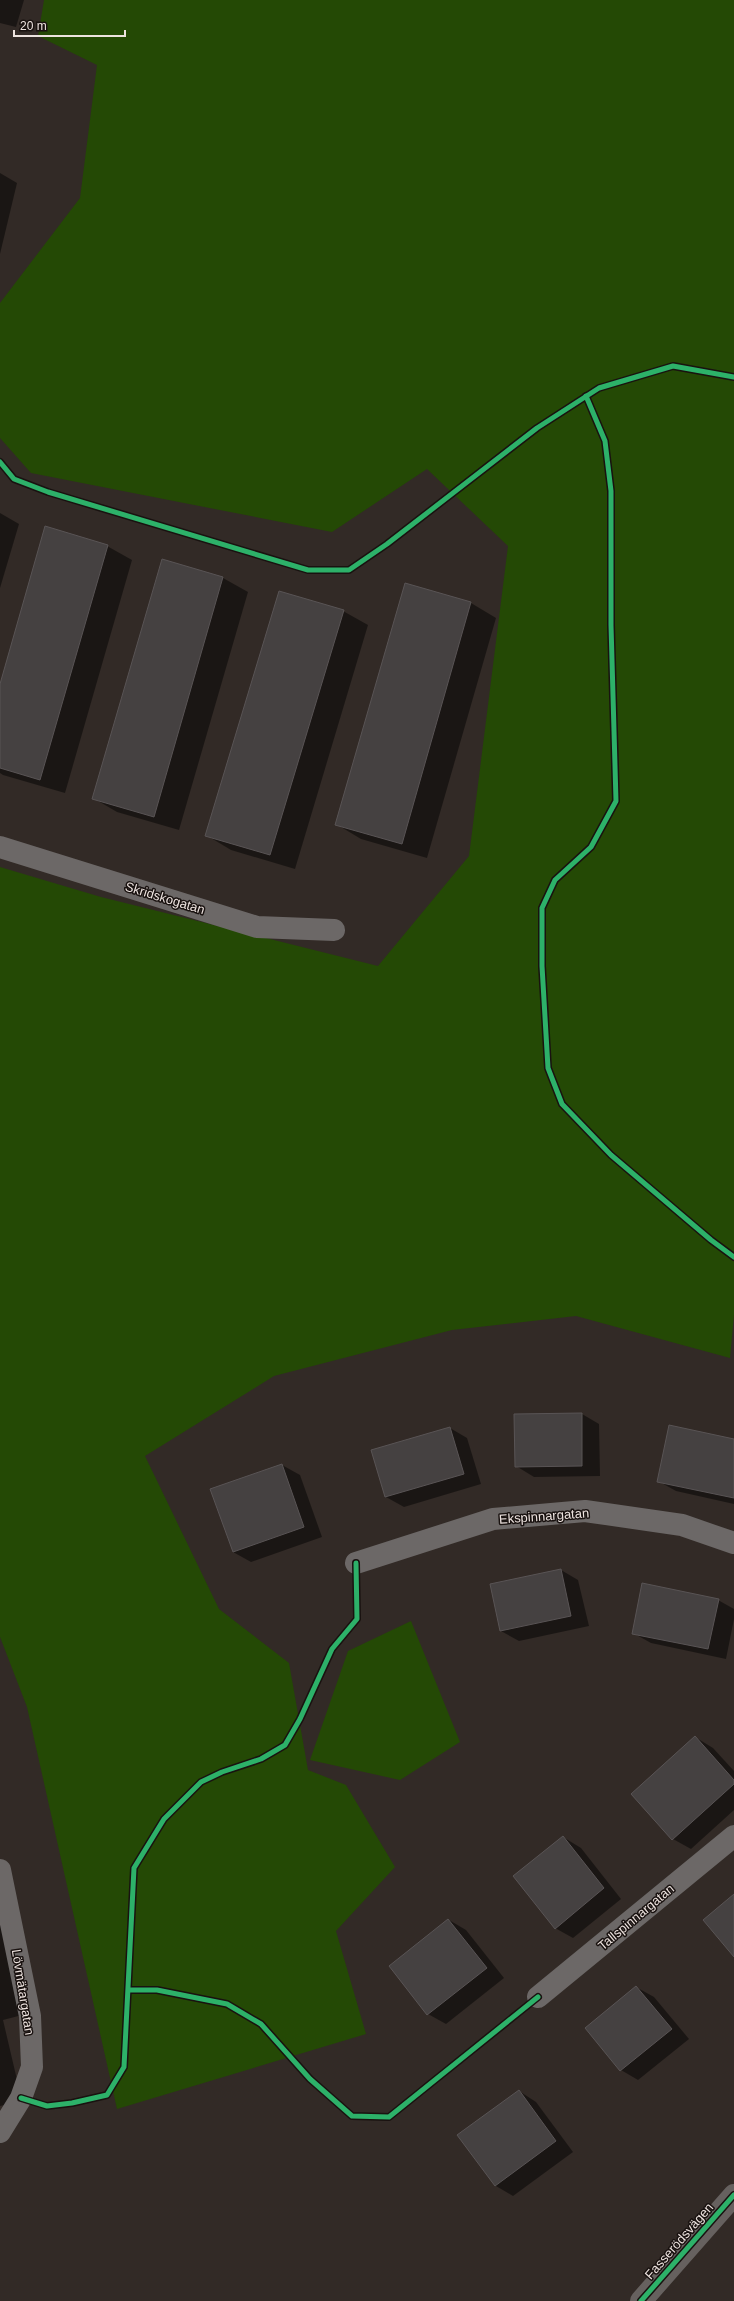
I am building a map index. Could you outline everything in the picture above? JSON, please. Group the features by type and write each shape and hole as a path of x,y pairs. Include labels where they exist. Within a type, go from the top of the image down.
{"street":[{"name":"Skridskogatan","path":"0,847 257,927 334,930"},
{"name":"Ekspinnargatan","path":"356,1563 493,1520 585,1511 682,1525 734,1543"},
{"name":"Tallspinnargatan","path":"538,1998 734,1836"},
{"name":"Lövmätargatan","path":"0,1870 30,2016 32,2067 21,2098 0,2132"},
{"name":"Fasserödsvägen","path":"641,2301 734,2195"}],"green space":[{"path":"44,0 734,0 734,1315 730,1358 576,1316 452,1330 274,1376 145,1456 219,1609 289,1663 308,1770 346,1785 395,1867 336,1931 366,2034 117,2109 27,1707 0,1637 0,867 101,897 378,966 469,856 508,546 427,469 332,532 31,473 0,438 0,303 80,198 97,65 38,36"},
{"path":"411,1621 460,1742 400,1780 310,1760 348,1651"}],"building":[{"path":"45,526 108,545 40,780 0,768 0,684"},
{"path":"162,559 223,577 154,817 92,799"},
{"path":"405,583 471,602 402,844 335,825"},
{"path":"279,591 344,610 270,855 205,836"},
{"path":"582,1413 582,1466 515,1467 514,1414"},
{"path":"669,1425 734,1439 734,1498 657,1482"},
{"path":"450,1427 464,1474 385,1497 371,1450"},
{"path":"282,1464 304,1527 233,1552 210,1489"},
{"path":"561,1569 571,1616 500,1631 490,1584"},
{"path":"642,1583 719,1599 708,1649 632,1634"},
{"path":"695,1736 734,1780 734,1784 672,1840 631,1794"},
{"path":"563,1836 604,1888 555,1929 513,1876"},
{"path":"734,1894 734,1957 703,1920"},
{"path":"448,1919 487,1968 427,2015 389,1966"},
{"path":"636,1986 672,2029 620,2071 585,2028"},
{"path":"519,2090 556,2141 495,2186 457,2135"}],"cycle path":[{"path":"0,462 14,479 48,492 308,570 349,570 387,544 537,428 599,388 673,366 734,377"},
{"path":"586,396 605,441 611,491 611,625 616,801 591,847 555,880 542,908 542,966 548,1068 562,1104 611,1155 711,1240 734,1257"},
{"path":"21,2098 47,2106 72,2103 107,2095 124,2067 134,1868 164,1819 201,1782 222,1772 261,1759 285,1745 300,1719 332,1649 357,1619 356,1563"},
{"path":"129,1990 157,1990 227,2004 261,2024 310,2079 352,2116 389,2117 538,1997"},
{"path":"641,2301 734,2195"}]}
